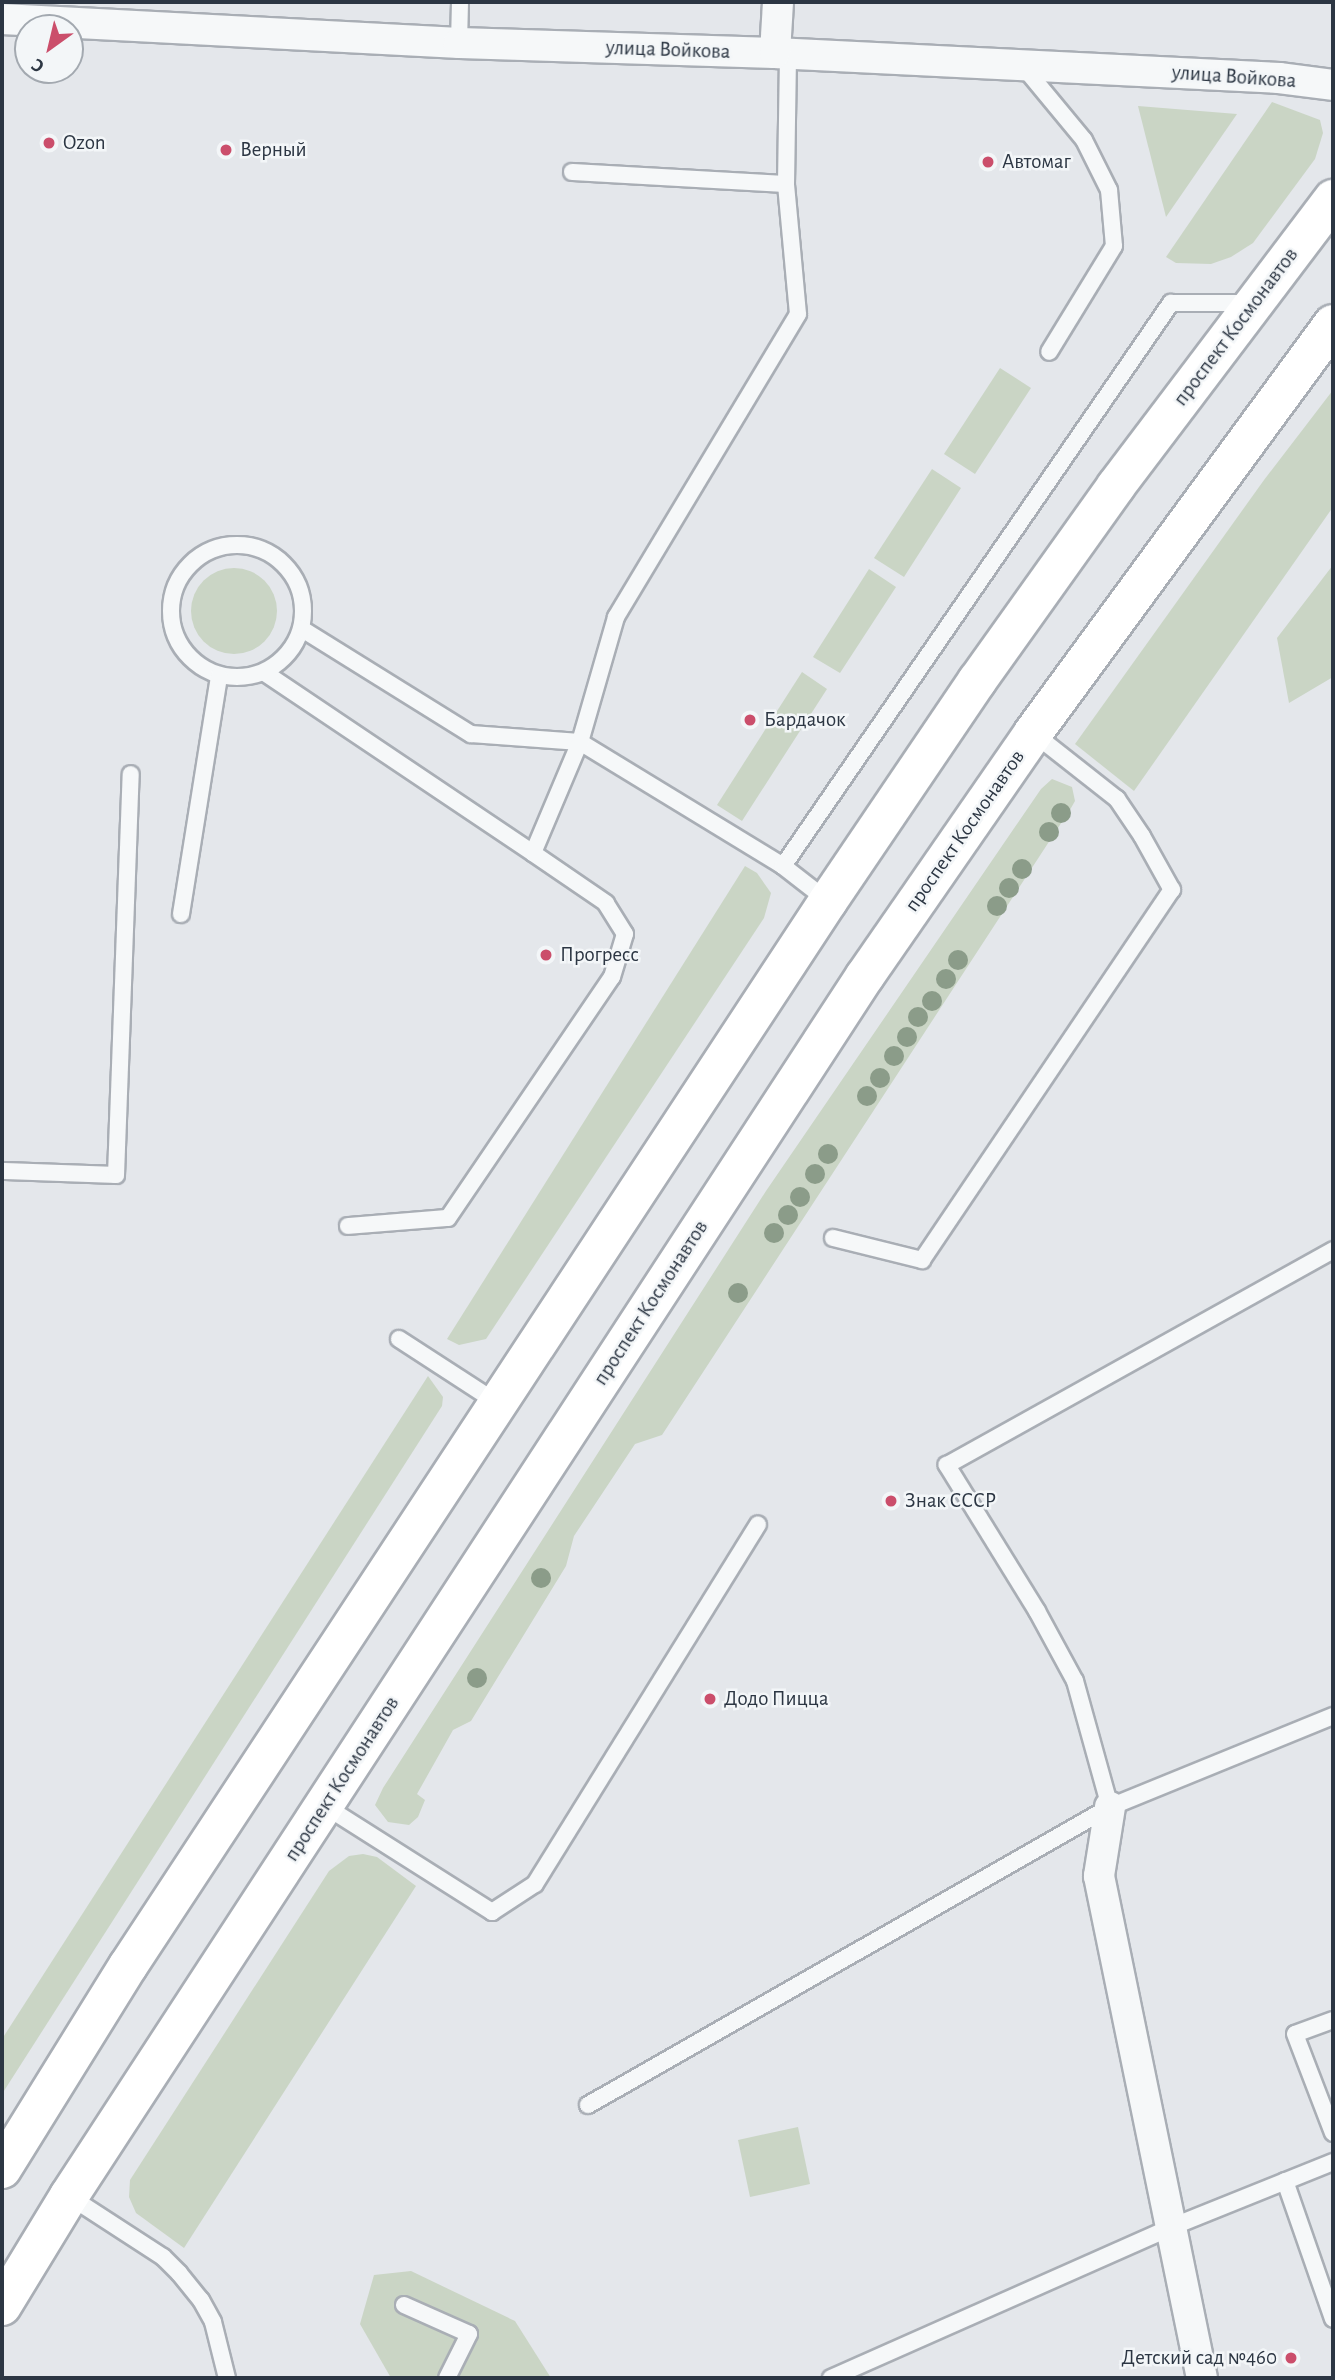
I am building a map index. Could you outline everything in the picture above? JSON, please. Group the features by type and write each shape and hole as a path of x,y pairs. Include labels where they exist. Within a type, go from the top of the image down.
{"main road":[{"name":"проспект Космонавтов","path":"7,2149 496,1402 977,681 1116,486 1333,200"},
{"name":"проспект Космонавтов","path":"2,2306 69,2196 865,976 1033,733 1333,324"}],"street":[{"path":"778,2 781,54"},
{"name":"улица Войкова","path":"2,19 459,43 1022,65 1279,78 1333,85"},
{"path":"1110,1807 1099,1876 1169,2228 1202,2378"}],"lane":[{"path":"459,43 460,2"},
{"path":"533,853 580,741 615,617 797,314 786,184 781,54"},
{"path":"1022,65 1084,140 1109,190 1115,246 1049,352"},
{"path":"572,172 786,184"},
{"path":"783,866 1171,303 1254,303"},
{"path":"225,546 247,546 268,552 286,566 298,585 304,606 302,629 294,647 265,673 241,678 219,676 199,666 183,651 173,630 170,608 175,586 187,567 204,553 225,546"},
{"path":"302,629 471,734 580,741 783,866 828,901"},
{"path":"265,673 606,903 625,934 612,977 448,1219 348,1226"},
{"path":"181,914 219,676"},
{"path":"833,1238 922,1260 1172,890 1142,836 1117,799 1033,733"},
{"path":"2,1171 116,1175 131,774"},
{"path":"1110,1807 1075,1681 1037,1611 947,1465 1333,1250"},
{"path":"399,1339 496,1402"},
{"path":"325,1807 492,1912 535,1884 758,1524"},
{"path":"588,2105 1110,1807 1333,1716"},
{"path":"1333,2020 1296,2034 1333,2133"},
{"path":"831,2378 1169,2228 1333,2162"},
{"path":"1285,2181 1333,2319"},
{"path":"69,2196 163,2257 180,2273 201,2300 213,2322 227,2378"},
{"path":"404,2305 469,2334 447,2378"}],"green space":[{"path":"1272,102 1320,120 1323,133 1315,159 1253,243 1231,257 1211,264 1176,263 1166,257"},
{"path":"1138,106 1237,114 1166,217"},
{"path":"1000,368 1031,388 975,474 944,454"},
{"path":"1333,390 1333,507 1134,791 1075,744 1264,480"},
{"path":"932,469 961,488 904,577 874,558"},
{"path":"1333,565 1333,677 1289,703 1277,638"},
{"path":"234,568 250,572 264,581 273,595 277,611 273,627 264,641 250,650 234,654 218,650 204,641 195,627 191,611 195,595 204,581 218,572"},
{"path":"869,569 896,587 840,673 813,657"},
{"path":"802,672 827,689 742,821 717,805"},
{"path":"1052,779 1072,787 1075,801 1071,808 662,1435 635,1444 574,1536 566,1566 471,1721 453,1730 417,1794 425,1800 418,1817 409,1825 388,1822 375,1805 383,1788 766,1191 1041,789"},
{"path":"745,866 757,873 771,893 764,918 486,1339 459,1345 447,1339"},
{"path":"428,1376 443,1397 442,1406 2,2094 2,2039"},
{"path":"363,1854 377,1857 416,1886 184,2248 136,2213 129,2197 130,2180 329,1871 349,1856"},
{"path":"798,2127 810,2184 750,2197 738,2140"},
{"path":"411,2271 515,2321 551,2378 391,2378 360,2324 374,2275"}],"place":[{"name":"Ozon","path":"49,143"},
{"name":"Верный","path":"226,150"},
{"name":"Автомаг","path":"988,162"},
{"name":"Бардачок","path":"750,720"},
{"name":"Прогресс","path":"546,955"},
{"name":"Знак СССР","path":"891,1501"},
{"name":"Додо Пицца","path":"710,1699"},
{"name":"Детский сад №460","path":"1291,2358"}]}
